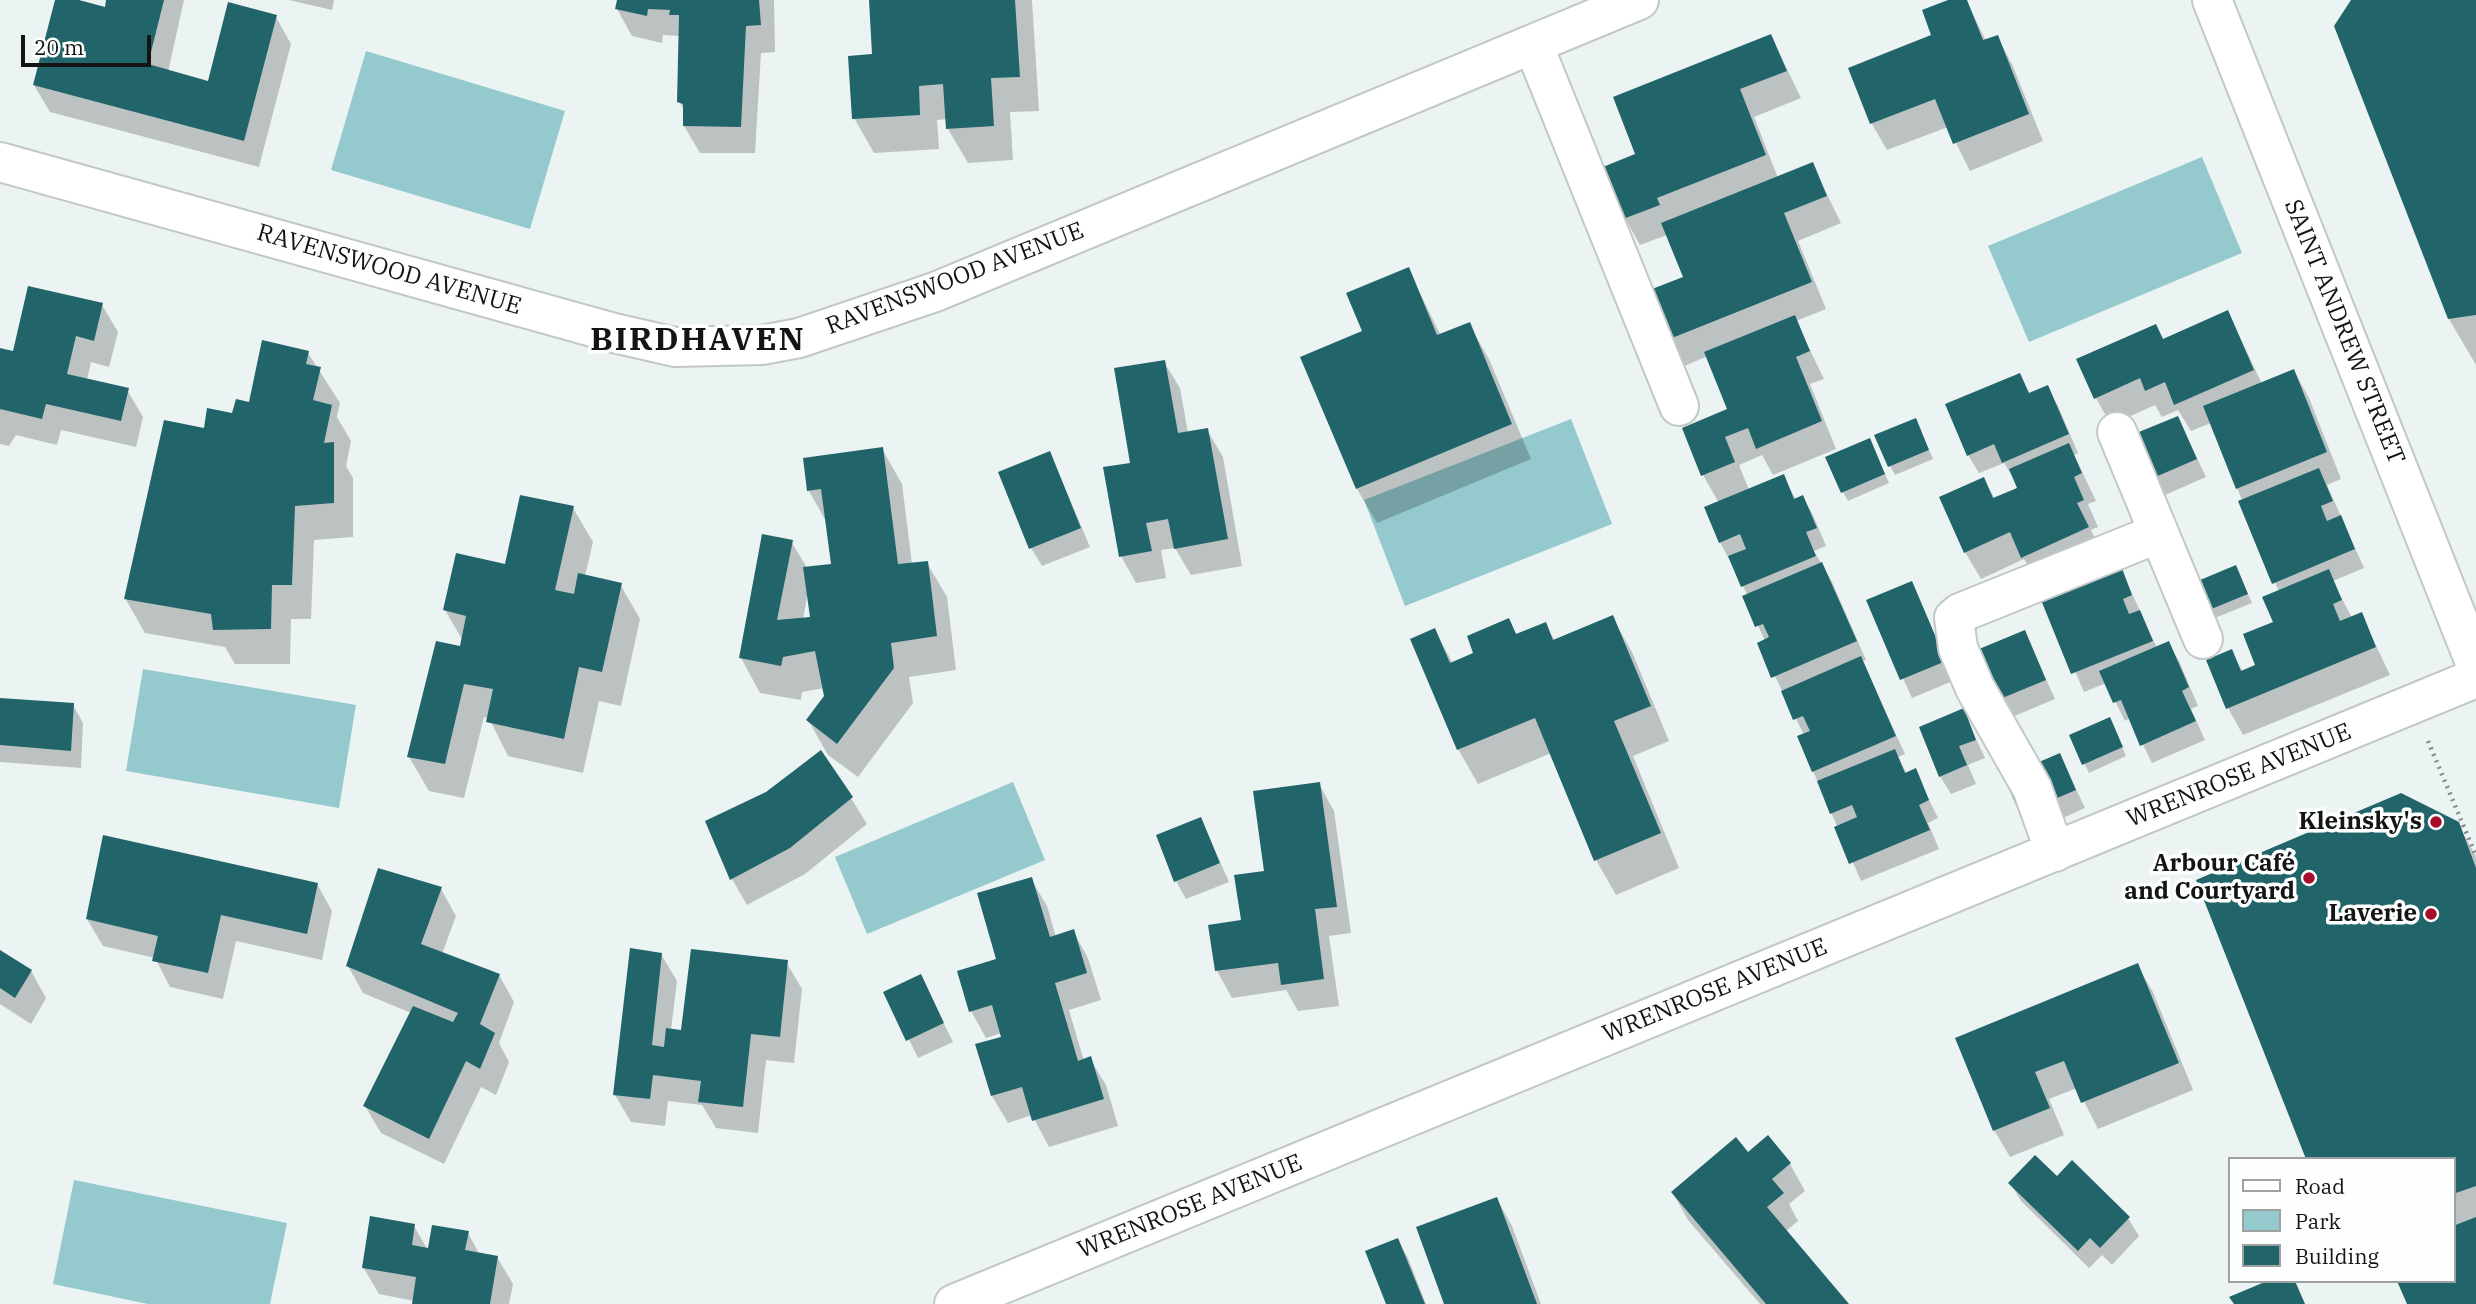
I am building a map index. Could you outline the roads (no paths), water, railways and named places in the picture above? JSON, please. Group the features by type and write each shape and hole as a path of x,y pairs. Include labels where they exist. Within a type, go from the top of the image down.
{"street":[{"name":"RAVENSWOOD AVENUE","path":"0,162 626,336 676,347 762,345 799,338 935,292 1639,0"},
{"name":"SAINT ANDREW STREET","path":"2212,0 2476,665"},
{"path":"1533,44 1679,406"},
{"path":"2116,432 2203,639"},
{"path":"2055,852 2032,788 1975,688 1958,648 1954,618 1960,613 2159,533"},
{"name":"WRENROSE AVENUE","path":"954,1304 2476,678"}],"place":[{"name":"Kleinsky's","path":"2436,822"},
{"name":"Arbour Café and Courtyard","path":"2309,878"},
{"name":"Laverie","path":"2431,914"}],"district":[{"name":"BIRDHAVEN","path":"698,341"}]}
